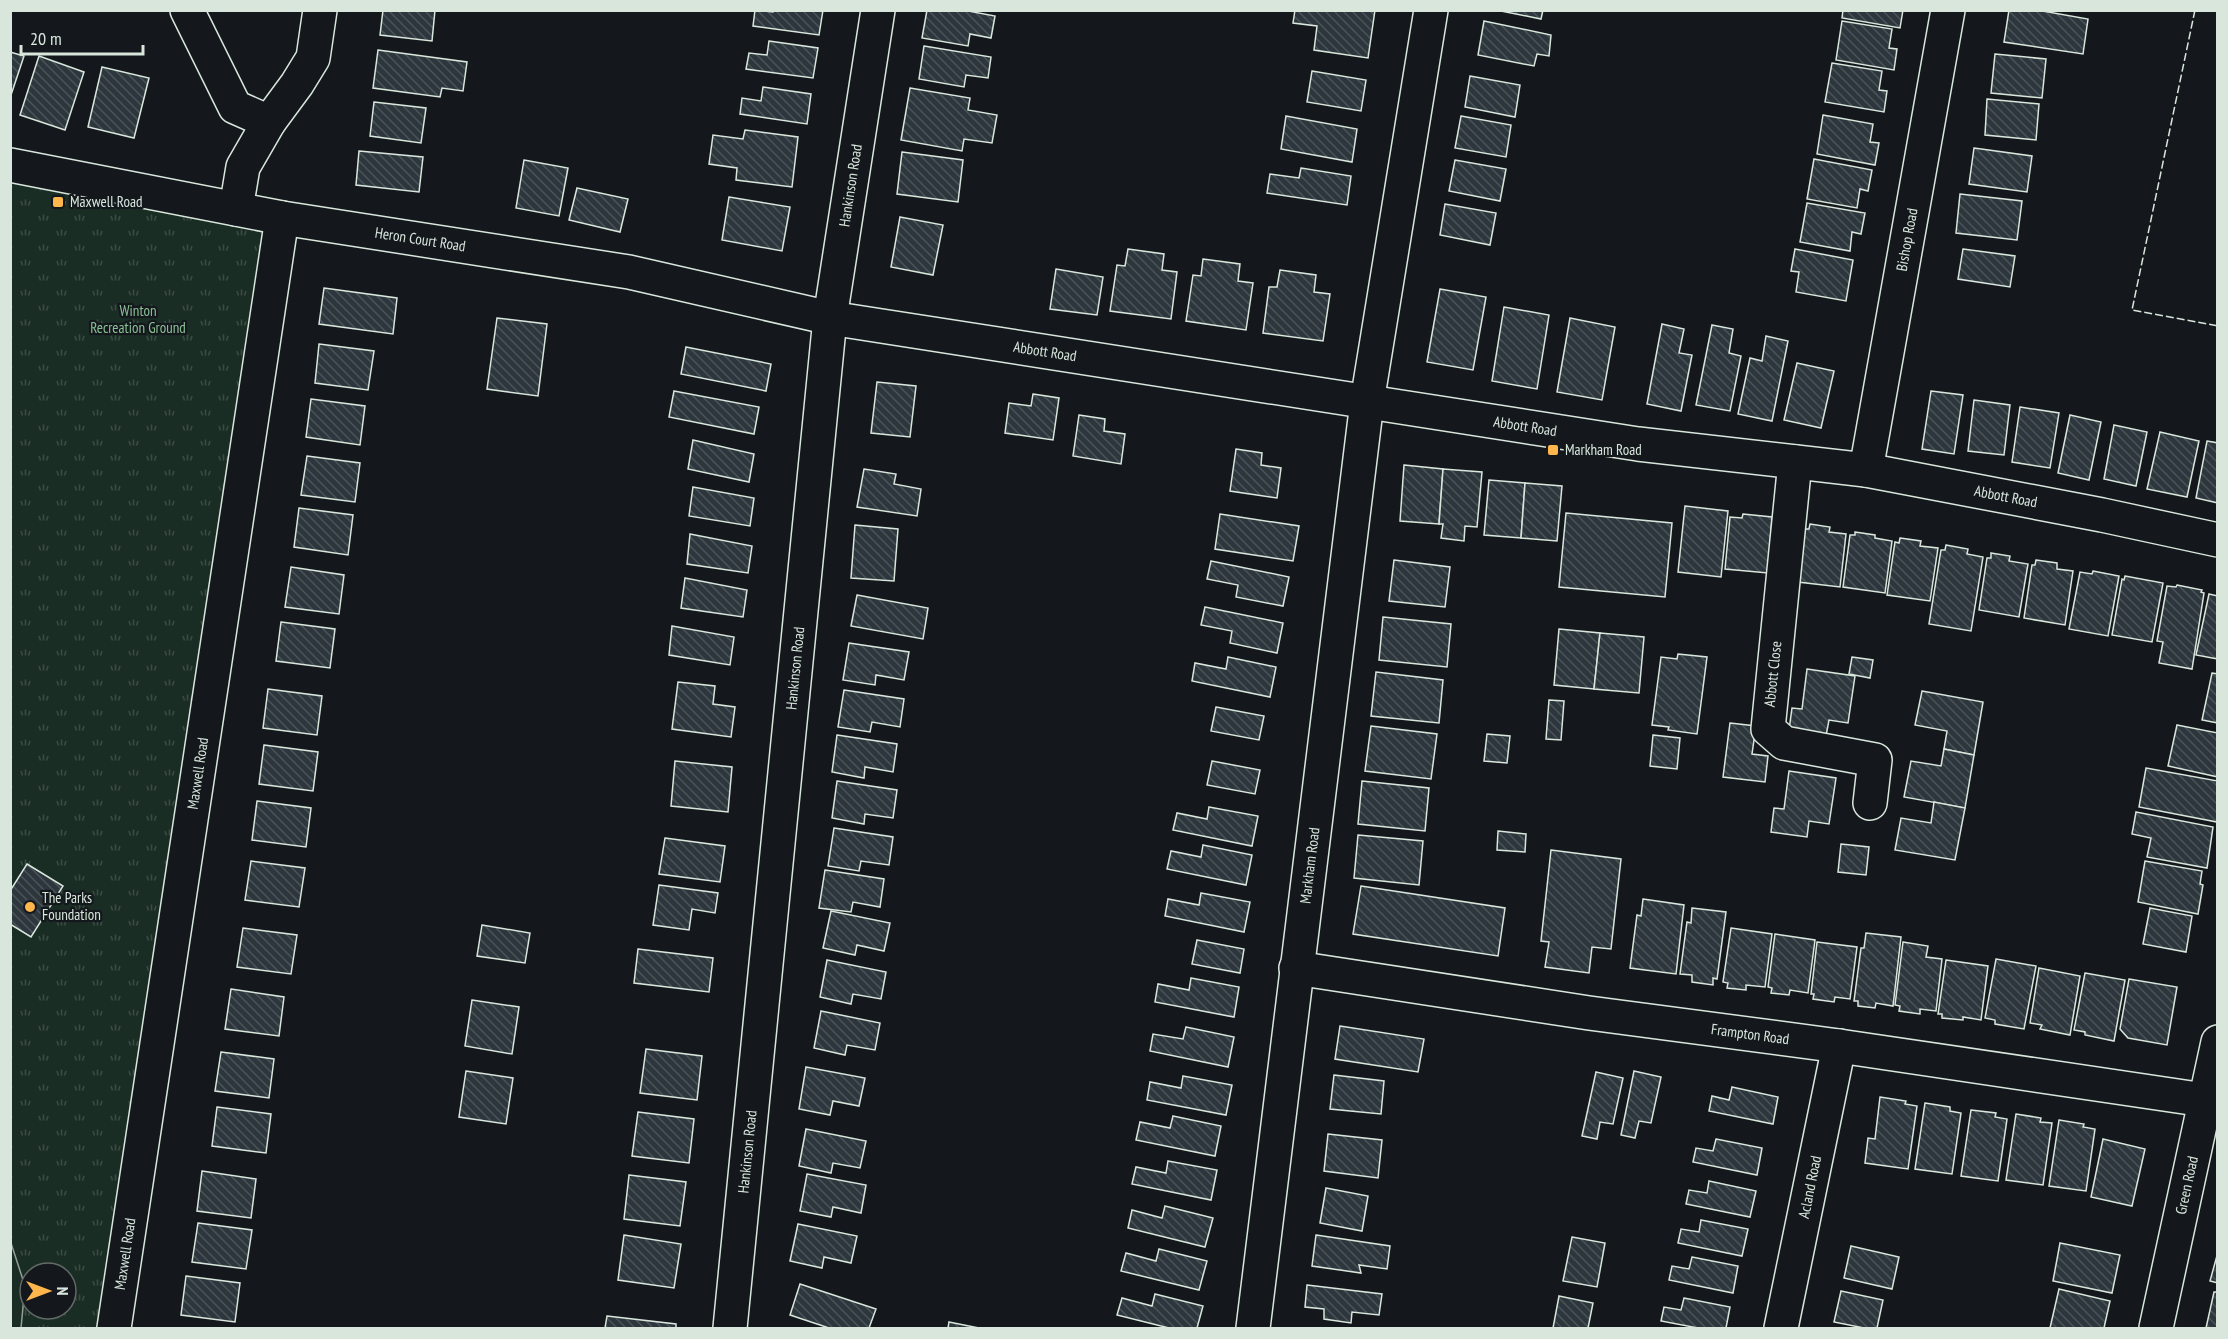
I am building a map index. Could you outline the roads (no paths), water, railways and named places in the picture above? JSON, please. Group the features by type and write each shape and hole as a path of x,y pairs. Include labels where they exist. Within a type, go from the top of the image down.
{"street":[{"path":"187,10 235,107 269,122"},
{"path":"236,209 243,167 269,122 313,58 320,10"},
{"name":"Hankinson Road","path":"730,1329 830,318 878,10"},
{"name":"Markham Road","path":"1253,1329 1367,402 1431,10"},
{"name":"Bishop Road","path":"1866,470 1948,10"},
{"name":"Heron Court Road","path":"10,165 282,218 629,272 830,318"},
{"name":"Maxwell Road","path":"114,1329 282,218"},
{"name":"Abbott Road","path":"830,318 1638,444 1866,470 2102,515 2217,540"},
{"name":"Abbott Close","path":"1795,462 1768,729 1784,743 1875,760 1870,803"},
{"name":"Frampton Road","path":"1296,969 2211,1102"},
{"name":"Green Road","path":"2156,1329 2211,1102 2217,1042"},
{"name":"Acland Road","path":"1781,1329 1839,1047"}],"place":[{"name":"Maxwell Road","path":"58,202"},
{"name":"Markham Road","path":"1553,450"},
{"name":"The Parks Foundation","path":"30,907"}],"park label":[{"name":"Winton Recreation Ground","path":"138,320"}]}
